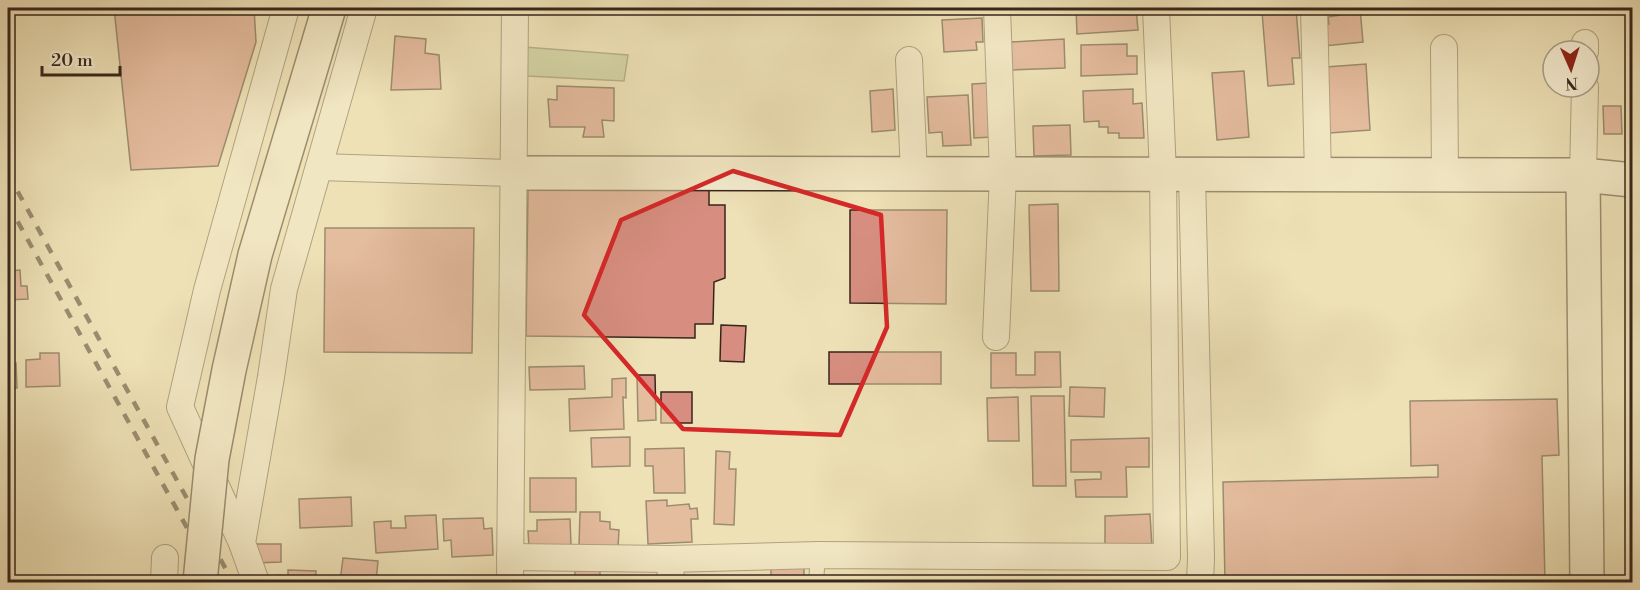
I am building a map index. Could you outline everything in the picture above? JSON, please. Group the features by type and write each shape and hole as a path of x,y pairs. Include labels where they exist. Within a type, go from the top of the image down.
{"street":[{"path":"256,582 242,543 180,407 207,290 286,8"},
{"path":"200,582 212,459 229,370 255,255 328,8"},
{"path":"242,543 284,289 364,8"},
{"path":"510,582 515,8"},
{"path":"996,337 1003,174 998,8"},
{"path":"1156,8 1178,175 1201,558 1200,582"},
{"path":"1314,8 1318,175"},
{"path":"1444,48 1445,174"},
{"path":"909,60 914,174"},
{"path":"1585,99 1583,175 1587,582"},
{"path":"319,166 513,173 1445,174 1583,175 1632,180"},
{"path":"510,557 670,571 818,555 1167,557 1178,175"}],"lane":[{"path":"816,582 818,555"}],"highlighted area":[{"path":"733,171 881,215 887,327 840,435 683,429 584,315 621,220"}],"green space":[{"path":"524,47 628,55 624,81 527,76"}],"building":[{"path":"114,8 254,8 256,42 218,166 131,170"},
{"path":"1076,8 1136,8 1138,30 1077,34"},
{"path":"1340,8 1360,8 1363,42 1324,46 1323,24 1329,24 1328,17 1340,15"},
{"path":"1296,9 1300,58 1292,58 1294,84 1268,86 1262,12"},
{"path":"982,18 983,42 976,42 977,50 944,52 942,20"},
{"path":"395,36 426,39 425,53 439,55 441,89 391,90"},
{"path":"1064,39 1065,68 1012,70 1011,42"},
{"path":"1127,44 1127,56 1137,56 1137,74 1081,76 1081,45"},
{"path":"1366,64 1370,130 1330,133 1326,67"},
{"path":"1244,71 1249,137 1217,140 1212,73"},
{"path":"989,83 992,137 974,138 972,84"},
{"path":"557,86 614,88 614,121 602,120 604,137 583,137 585,127 550,127 548,99 557,100"},
{"path":"893,89 895,130 872,132 870,91"},
{"path":"1133,89 1133,104 1142,103 1144,138 1119,138 1119,133 1108,133 1108,127 1099,127 1099,121 1084,122 1083,91"},
{"path":"968,95 971,145 943,146 942,132 929,133 927,97"},
{"path":"1603,106 1621,106 1622,134 1604,134"},
{"path":"1626,116 1632,116 1632,155 1628,155"},
{"path":"1070,125 1071,155 1034,156 1033,126"},
{"path":"528,188 709,189 709,205 725,205 725,278 714,282 713,324 695,324 695,338 526,336"},
{"path":"1058,204 1059,291 1031,291 1029,205"},
{"path":"850,210 947,210 946,304 850,303"},
{"path":"325,228 474,228 472,353 324,352"},
{"path":"1627,238 1632,238 1632,267 1629,267"},
{"path":"20,270 21,286 27,286 28,299 8,300 8,271"},
{"path":"721,325 746,326 744,362 720,361"},
{"path":"829,352 941,352 941,384 829,384"},
{"path":"1035,352 1060,352 1061,387 991,388 991,353 1016,353 1016,375 1035,375"},
{"path":"40,353 59,353 60,386 26,387 26,360 40,359"},
{"path":"16,363 17,388 8,388 8,364"},
{"path":"584,366 585,389 530,390 529,367"},
{"path":"637,375 655,375 656,420 638,421"},
{"path":"626,378 626,398 623,397 624,429 570,431 569,399 612,397 612,379"},
{"path":"1070,387 1105,388 1104,417 1069,416"},
{"path":"661,392 692,392 692,423 661,423"},
{"path":"1031,396 1064,396 1066,486 1033,486"},
{"path":"1018,397 1019,441 988,441 987,398"},
{"path":"1557,399 1559,455 1542,456 1545,582 1225,582 1223,482 1438,477 1438,465 1411,466 1410,401"},
{"path":"630,437 630,466 592,467 591,438"},
{"path":"1149,438 1149,467 1126,467 1127,497 1076,497 1075,480 1101,479 1101,472 1071,472 1071,440"},
{"path":"684,448 685,493 654,493 653,466 645,466 645,449"},
{"path":"716,451 730,452 729,469 736,469 734,525 714,524"},
{"path":"530,478 576,478 576,512 530,512"},
{"path":"351,497 352,526 300,528 299,499"},
{"path":"667,500 667,506 689,504 690,509 697,508 698,519 691,519 692,542 648,544 646,501"},
{"path":"580,512 600,512 600,521 610,522 610,529 619,530 618,547 579,546"},
{"path":"1150,514 1152,548 1105,546 1105,516"},
{"path":"436,515 438,549 376,553 374,522 391,521 391,528 406,528 405,516"},
{"path":"483,518 484,529 492,528 493,555 452,557 451,540 444,541 443,519"},
{"path":"570,519 571,545 529,547 528,531 537,531 537,520"},
{"path":"254,544 281,544 281,562 255,563"},
{"path":"343,558 378,561 376,582 340,582"},
{"path":"771,568 804,568 804,582 773,582 771,581"},
{"path":"288,570 316,571 315,582 278,582 278,575 288,576"},
{"path":"600,570 600,582 575,582 575,571"}],"railway":[{"path":"8,174 233,582"},
{"path":"8,204 217,582"}]}
